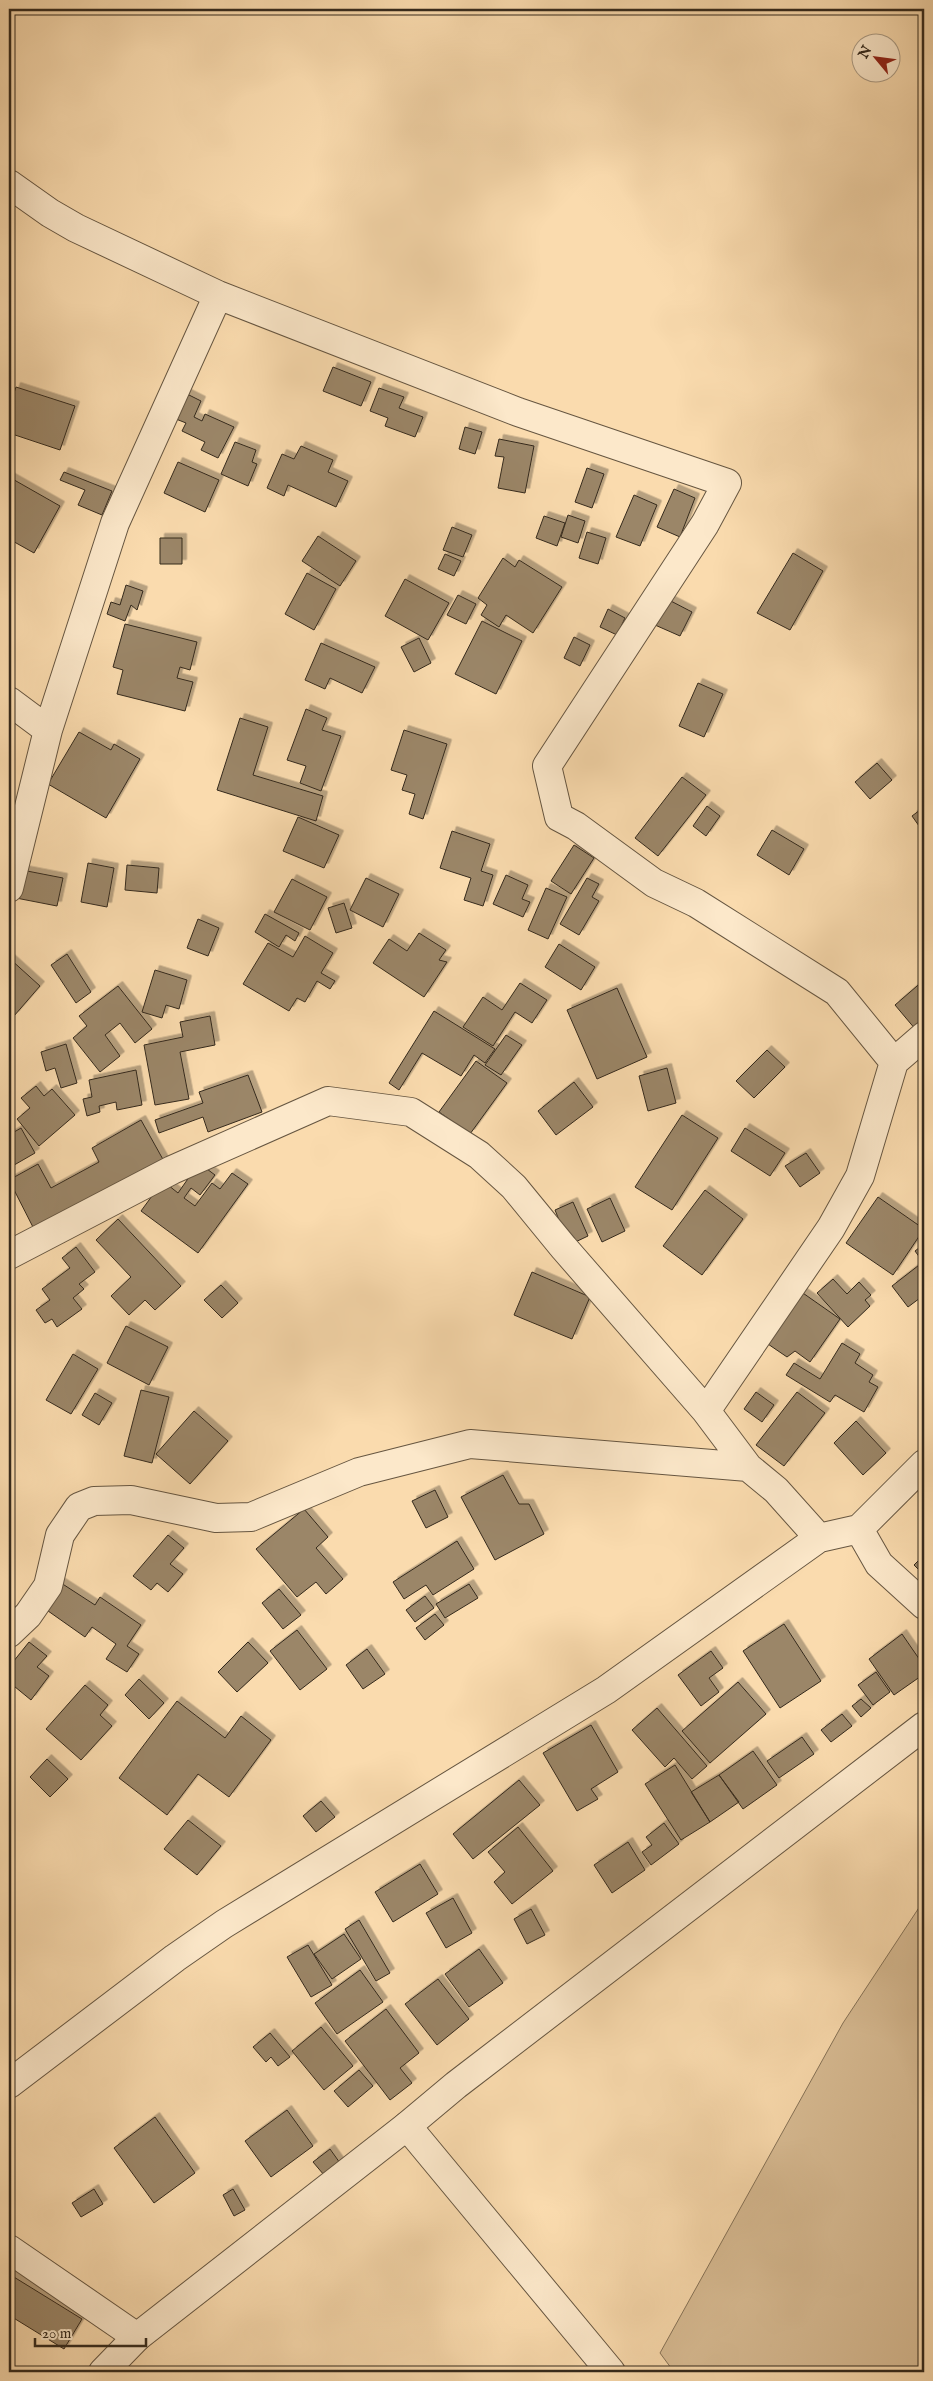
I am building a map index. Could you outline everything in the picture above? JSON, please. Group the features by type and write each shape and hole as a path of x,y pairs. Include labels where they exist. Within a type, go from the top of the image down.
{"street":[{"path":"9,184 50,213 76,228 218,295 518,412 727,483 705,524 548,766 559,817 576,826 654,883 696,903 837,992 894,1062"},
{"path":"9,888 48,730 115,523 218,295"},
{"path":"9,702 48,730"},
{"path":"706,1411 831,1228 860,1176 894,1062 924,1036"},
{"path":"9,1256 172,1170 328,1101 411,1112 479,1155 514,1187 564,1248 706,1411 748,1467 776,1490 819,1538"},
{"path":"9,1633 28,1615 48,1586 60,1534 79,1507 94,1501 131,1500 216,1518 251,1517 359,1472 470,1444 748,1467"},
{"path":"9,2084 175,1958 224,1924 606,1690 819,1538 859,1529 924,1464"},
{"path":"859,1529 879,1564 924,1605"},
{"path":"102,2372 137,2337 407,2126 456,2085 924,1726"},
{"path":"407,2126 612,2372"},
{"path":"9,2249 137,2337"}],"shaded area":[{"path":"924,1900 924,2372 674,2372 660,2353 843,2023"}],"building":[{"path":"333,367 371,382 361,406 323,391"},
{"path":"16,387 75,406 60,450 9,433 9,408"},
{"path":"379,388 404,397 399,408 423,417 415,437 385,426 388,418 370,411"},
{"path":"183,392 201,401 194,417 202,421 205,414 234,427 218,458 201,450 205,442 182,431 186,423 171,417"},
{"path":"465,427 482,432 475,454 459,449"},
{"path":"499,439 534,446 525,493 498,488 504,457 495,456"},
{"path":"235,442 256,450 252,462 257,464 248,486 221,474"},
{"path":"301,446 333,460 328,472 348,481 336,507 288,485 284,496 267,488 282,454 294,459"},
{"path":"178,462 219,480 205,512 164,493"},
{"path":"587,468 604,474 592,508 575,502"},
{"path":"64,472 112,491 102,515 78,505 85,490 60,480"},
{"path":"9,477 60,506 34,553 9,539"},
{"path":"674,489 695,498 680,537 657,527"},
{"path":"634,495 657,505 640,546 616,537"},
{"path":"568,515 585,521 578,543 561,537"},
{"path":"544,516 565,523 557,546 536,538"},
{"path":"452,527 472,535 463,557 443,550"},
{"path":"587,532 606,538 598,564 579,558"},
{"path":"318,536 356,561 340,586 302,561"},
{"path":"160,538 182,538 182,564 160,564"},
{"path":"793,553 823,571 790,630 757,613"},
{"path":"445,554 461,561 454,576 438,569"},
{"path":"503,558 515,567 519,560 562,587 533,633 506,615 499,627 481,615 487,605 478,598"},
{"path":"307,573 336,589 314,630 285,614"},
{"path":"405,579 449,603 428,640 385,616"},
{"path":"126,585 143,591 137,610 131,605 125,621 107,614 111,602 120,605"},
{"path":"458,595 476,604 466,624 447,615"},
{"path":"667,599 692,612 680,636 655,625"},
{"path":"608,609 625,618 617,635 600,627"},
{"path":"482,621 522,641 496,694 455,674"},
{"path":"125,624 197,642 190,670 180,667 177,678 193,682 185,711 117,694 123,670 113,667"},
{"path":"574,637 590,645 580,666 564,658"},
{"path":"419,638 431,663 414,672 401,647"},
{"path":"321,643 375,667 362,693 330,678 325,689 305,680"},
{"path":"698,683 723,694 704,737 679,726"},
{"path":"306,709 327,718 322,730 341,736 321,791 300,783 306,766 287,760"},
{"path":"240,718 268,727 253,775 323,796 316,821 217,790"},
{"path":"404,730 447,744 423,819 409,814 415,794 402,790 407,775 391,770"},
{"path":"79,732 111,750 114,744 140,759 106,818 48,784"},
{"path":"877,763 892,780 870,799 855,782"},
{"path":"682,777 706,795 658,856 635,838"},
{"path":"707,806 720,816 706,836 693,826"},
{"path":"924,807 924,833 912,816"},
{"path":"298,817 339,835 324,868 283,851"},
{"path":"772,830 804,849 789,875 757,855"},
{"path":"452,831 490,844 481,871 493,875 483,906 464,900 471,878 440,868"},
{"path":"574,845 594,858 571,894 551,881"},
{"path":"88,863 114,868 107,907 81,902"},
{"path":"127,865 159,868 157,893 125,890"},
{"path":"22,870 63,878 57,906 16,898"},
{"path":"506,875 528,885 522,899 530,902 523,917 493,904"},
{"path":"366,878 399,894 383,927 350,910"},
{"path":"587,878 599,884 592,897 599,901 579,935 560,924"},
{"path":"292,879 327,897 310,930 274,912"},
{"path":"546,888 567,897 548,939 528,930"},
{"path":"344,903 352,928 336,933 328,908"},
{"path":"265,914 299,933 295,941 286,935 279,947 255,932"},
{"path":"198,919 219,928 208,956 187,948"},
{"path":"419,933 446,950 439,960 447,962 424,997 373,963 389,939 407,951"},
{"path":"305,936 333,953 321,973 335,981 330,989 317,981 305,1002 297,998 289,1011 243,984 268,943 293,957"},
{"path":"559,944 595,967 581,990 545,967"},
{"path":"67,954 91,992 76,1003 51,965"},
{"path":"9,958 40,986 14,1016 9,1012"},
{"path":"155,970 187,980 179,1009 166,1005 162,1018 142,1012"},
{"path":"924,980 924,1022 916,1030 895,1005"},
{"path":"520,983 547,1000 532,1023 515,1012 493,1046 463,1027 483,997 502,1010"},
{"path":"118,986 152,1029 135,1043 120,1023 105,1035 120,1056 100,1072 73,1038 87,1026 79,1016"},
{"path":"617,988 647,1057 597,1079 567,1010"},
{"path":"434,1011 495,1049 485,1063 474,1055 461,1076 422,1053 399,1090 389,1083"},
{"path":"210,1016 215,1045 180,1052 189,1099 155,1105 144,1045 183,1037 180,1022"},
{"path":"506,1035 522,1045 501,1075 485,1065"},
{"path":"66,1044 77,1083 61,1088 55,1068 46,1071 41,1052"},
{"path":"767,1050 785,1067 754,1098 736,1081"},
{"path":"476,1061 507,1083 470,1134 439,1112"},
{"path":"667,1068 676,1103 648,1111 639,1076"},
{"path":"136,1070 142,1105 117,1110 116,1102 99,1106 100,1112 87,1116 83,1099 92,1097 89,1080"},
{"path":"248,1075 262,1112 208,1132 203,1117 159,1133 155,1120 203,1103 199,1092"},
{"path":"574,1082 593,1107 556,1135 538,1111"},
{"path":"36,1086 44,1096 52,1089 75,1115 39,1146 17,1119 30,1108 21,1098"},
{"path":"682,1115 718,1138 672,1210 635,1187"},
{"path":"141,1120 165,1163 37,1235 9,1180 38,1164 51,1188 99,1162 92,1148"},
{"path":"21,1128 35,1153 9,1168 9,1135"},
{"path":"745,1128 785,1153 770,1176 731,1151"},
{"path":"806,1153 820,1173 800,1187 785,1166"},
{"path":"199,1163 215,1175 200,1195 191,1188 184,1198 195,1206 212,1183 220,1189 232,1173 248,1184 198,1253 141,1211 163,1181 178,1193"},
{"path":"705,1190 743,1219 702,1275 663,1246"},
{"path":"878,1197 924,1229 893,1275 846,1243"},
{"path":"610,1198 625,1231 602,1242 587,1209"},
{"path":"573,1202 588,1236 569,1245 555,1210"},
{"path":"118,1219 181,1286 155,1310 145,1300 129,1315 111,1296 131,1277 96,1240"},
{"path":"924,1244 924,1295 908,1307 892,1286 923,1262 915,1251"},
{"path":"76,1247 95,1272 79,1284 84,1289 73,1298 82,1309 57,1327 52,1319 45,1323 36,1310 50,1300 42,1289 70,1268 62,1258"},
{"path":"532,1272 590,1297 572,1339 514,1315"},
{"path":"833,1279 847,1294 859,1282 871,1295 865,1300 870,1306 848,1327 817,1293"},
{"path":"221,1285 238,1303 222,1318 204,1300"},
{"path":"800,1291 840,1319 810,1362 795,1351 787,1357 765,1342"},
{"path":"126,1326 168,1347 149,1385 107,1363"},
{"path":"842,1343 860,1354 855,1363 873,1375 869,1382 878,1387 864,1412 835,1395 830,1402 786,1375 794,1363 820,1379"},
{"path":"73,1354 98,1369 71,1414 46,1400"},
{"path":"141,1390 169,1397 152,1463 124,1456"},
{"path":"756,1392 774,1405 762,1422 744,1409"},
{"path":"797,1392 825,1413 784,1466 756,1445"},
{"path":"95,1393 112,1403 99,1425 82,1415"},
{"path":"194,1411 228,1441 190,1484 156,1454"},
{"path":"856,1421 886,1453 863,1475 834,1443"},
{"path":"503,1475 519,1504 529,1504 544,1534 495,1560 461,1497"},
{"path":"435,1490 448,1517 426,1528 412,1501"},
{"path":"304,1509 328,1537 316,1548 343,1579 326,1594 316,1582 297,1597 256,1549"},
{"path":"168,1535 184,1548 170,1564 183,1574 168,1592 157,1583 151,1590 133,1576"},
{"path":"457,1541 474,1569 433,1595 426,1585 404,1599 393,1582"},
{"path":"924,1555 924,1575 914,1565"},
{"path":"58,1581 95,1605 100,1597 141,1625 127,1646 139,1654 127,1672 106,1659 116,1644 92,1627 85,1637 41,1606"},
{"path":"469,1584 478,1598 445,1618 436,1604"},
{"path":"279,1589 301,1615 283,1629 262,1603"},
{"path":"425,1596 434,1608 415,1622 406,1610"},
{"path":"435,1614 444,1625 425,1640 416,1628"},
{"path":"784,1624 821,1681 780,1708 743,1651"},
{"path":"297,1630 327,1669 300,1690 270,1651"},
{"path":"902,1634 924,1666 924,1674 894,1695 869,1659"},
{"path":"29,1642 47,1656 37,1667 49,1676 31,1700 9,1682 9,1667"},
{"path":"248,1642 268,1663 237,1692 218,1672"},
{"path":"367,1649 385,1674 363,1689 346,1665"},
{"path":"711,1651 723,1668 709,1678 719,1692 701,1706 678,1675"},
{"path":"876,1672 890,1692 873,1705 858,1685"},
{"path":"139,1679 164,1703 149,1719 125,1695"},
{"path":"738,1682 766,1714 710,1763 682,1731"},
{"path":"85,1685 108,1705 100,1715 112,1726 81,1760 46,1729"},
{"path":"861,1699 871,1708 861,1717 852,1706"},
{"path":"177,1701 225,1738 241,1716 271,1740 229,1797 198,1774 167,1815 119,1778"},
{"path":"657,1708 707,1766 692,1779 674,1758 665,1767 632,1730"},
{"path":"842,1714 852,1726 831,1742 821,1730"},
{"path":"591,1725 618,1772 591,1789 598,1799 577,1811 543,1753"},
{"path":"802,1737 814,1754 779,1778 767,1761"},
{"path":"753,1751 777,1785 743,1809 719,1775"},
{"path":"47,1759 68,1779 50,1797 30,1777"},
{"path":"675,1765 710,1822 681,1840 645,1784"},
{"path":"719,1775 739,1802 710,1822 691,1792"},
{"path":"519,1780 540,1805 473,1859 453,1834"},
{"path":"321,1801 335,1817 316,1832 303,1816"},
{"path":"188,1820 221,1846 197,1875 164,1849"},
{"path":"664,1823 679,1844 651,1865 642,1852 652,1845 646,1837"},
{"path":"518,1827 553,1871 512,1904 494,1882 505,1872 488,1852"},
{"path":"628,1842 645,1870 612,1893 594,1865"},
{"path":"420,1864 438,1894 393,1922 375,1892"},
{"path":"453,1898 472,1933 446,1948 426,1913"},
{"path":"531,1909 545,1935 527,1944 514,1919"},
{"path":"359,1920 390,1973 376,1981 345,1929"},
{"path":"344,1934 361,1959 332,1979 314,1954"},
{"path":"308,1945 332,1985 311,1997 287,1957"},
{"path":"479,1949 503,1983 469,2007 445,1974"},
{"path":"360,1970 383,2002 337,2034 315,2003"},
{"path":"438,1979 469,2019 437,2045 405,2004"},
{"path":"386,2009 419,2053 400,2068 412,2083 390,2100 345,2041"},
{"path":"321,2027 353,2066 324,2090 292,2051"},
{"path":"270,2033 290,2057 278,2066 271,2057 266,2062 253,2047"},
{"path":"359,2070 373,2086 348,2107 334,2091"},
{"path":"287,2110 313,2146 271,2177 245,2141"},
{"path":"155,2117 195,2173 154,2203 114,2148"},
{"path":"330,2149 340,2163 324,2175 313,2162"},
{"path":"94,2189 103,2204 81,2217 72,2203"},
{"path":"233,2189 245,2210 234,2216 223,2195"},
{"path":"9,2274 82,2319 64,2349 12,2317 9,2323"}]}
